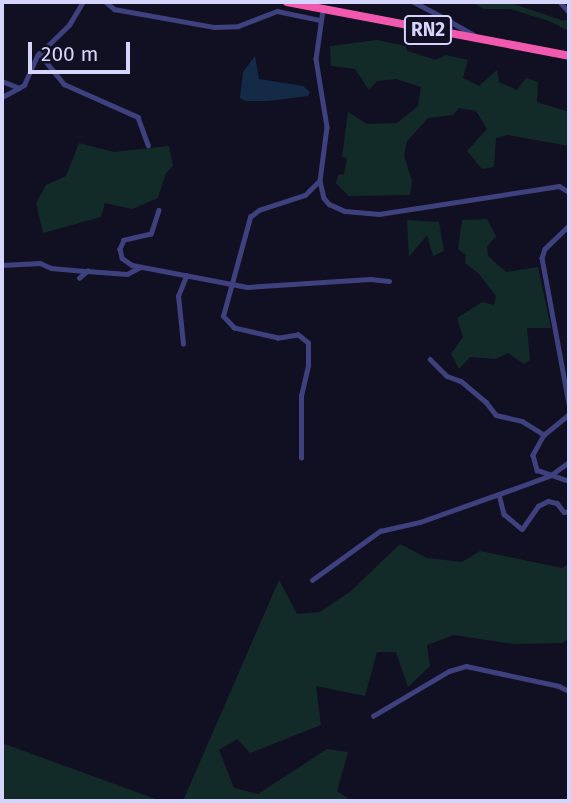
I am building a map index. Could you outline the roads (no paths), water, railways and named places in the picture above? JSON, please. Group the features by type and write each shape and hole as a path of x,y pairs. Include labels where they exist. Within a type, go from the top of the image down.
{"highway":[{"name":"RN2","path":"287,2 569,57"}],"street":[{"path":"2,97 26,83 39,54 71,24 83,2"},
{"path":"106,2 114,9 214,27 238,26 277,11 320,20"},
{"path":"414,2 487,41"},
{"path":"560,2 569,12"},
{"path":"323,9 317,74 327,127 320,181 324,198 332,206 379,214 559,186 569,192"},
{"path":"450,21 450,34"},
{"path":"39,54 64,85 138,117 148,145"},
{"path":"2,81 19,88"},
{"path":"301,458 301,396 308,365 308,343 298,335 278,338 228,324 223,316 250,217 259,210 305,195 320,181"},
{"path":"159,210 151,234 124,240 120,249 122,258 140,267 254,287 370,279 389,281"},
{"path":"569,226 545,249 542,258 569,404"},
{"path":"2,265 40,263 51,268 127,274 140,267"},
{"path":"79,278 87,271"},
{"path":"183,344 178,296 186,276"},
{"path":"430,359 447,376 461,381 486,402 496,415 522,421 544,436"},
{"path":"569,415 544,436 535,450 534,460 537,470 569,481"},
{"path":"312,580 380,531 420,522 499,494 551,475 569,462"},
{"path":"499,494 504,514 522,529 537,506 548,501 557,503 564,512 569,511"},
{"path":"373,716 449,671 466,666 559,686 569,691"}],"water":[{"path":"255,56 259,79 303,86 310,92 308,96 268,101 246,101 240,98 243,72"}]}
